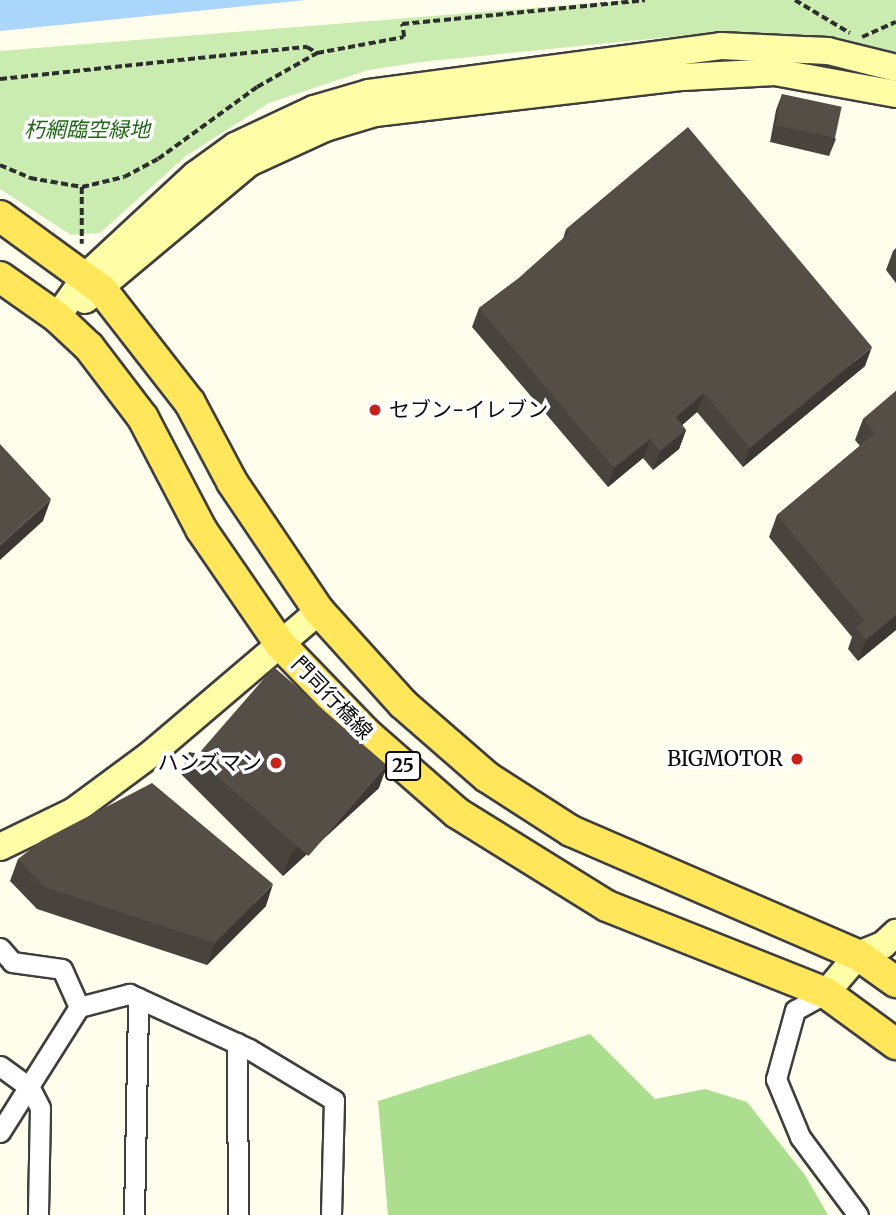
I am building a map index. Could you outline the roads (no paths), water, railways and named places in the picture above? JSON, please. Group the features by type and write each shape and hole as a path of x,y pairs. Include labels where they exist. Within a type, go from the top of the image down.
{"main road":[{"name":"25","path":"0,216 94,282 190,403 232,482 319,611 403,704 487,777 550,817 626,858 858,955 896,982"},
{"path":"0,256 20,271 57,317"},
{"name":"門司行橋線","path":"0,277 57,317 89,347 143,418 201,529 280,644 368,735 457,813 556,878 607,906 826,993 896,1044"}],"street":[{"path":"57,317 94,282 195,175 235,146 314,109 369,93 720,46 828,51 896,68"},
{"path":"94,282 249,163 325,128 375,113 683,76 775,72 896,94"},
{"path":"0,847 74,811 151,754 319,611"},
{"path":"859,1215 800,1137 776,1079 795,1010 826,993 858,955 883,945 896,933"},
{"path":"0,948 12,962 62,969 79,1007"},
{"path":"0,1132 79,1007 129,995 237,1044 334,1100 331,1215"},
{"path":"134,1215 138,998"},
{"path":"237,1044 238,1215"},
{"path":"0,1066 30,1088 40,1108 38,1215"}],"water":[{"path":"0,0 306,0 0,31"}],"place":[{"name":"セブン-イレブン","path":"375,410"},
{"name":"BIGMOTOR","path":"797,759"},
{"name":"ハンズマン","path":"276,763"}],"park label":[{"name":"朽網臨空緑地","path":"87,130"}]}
